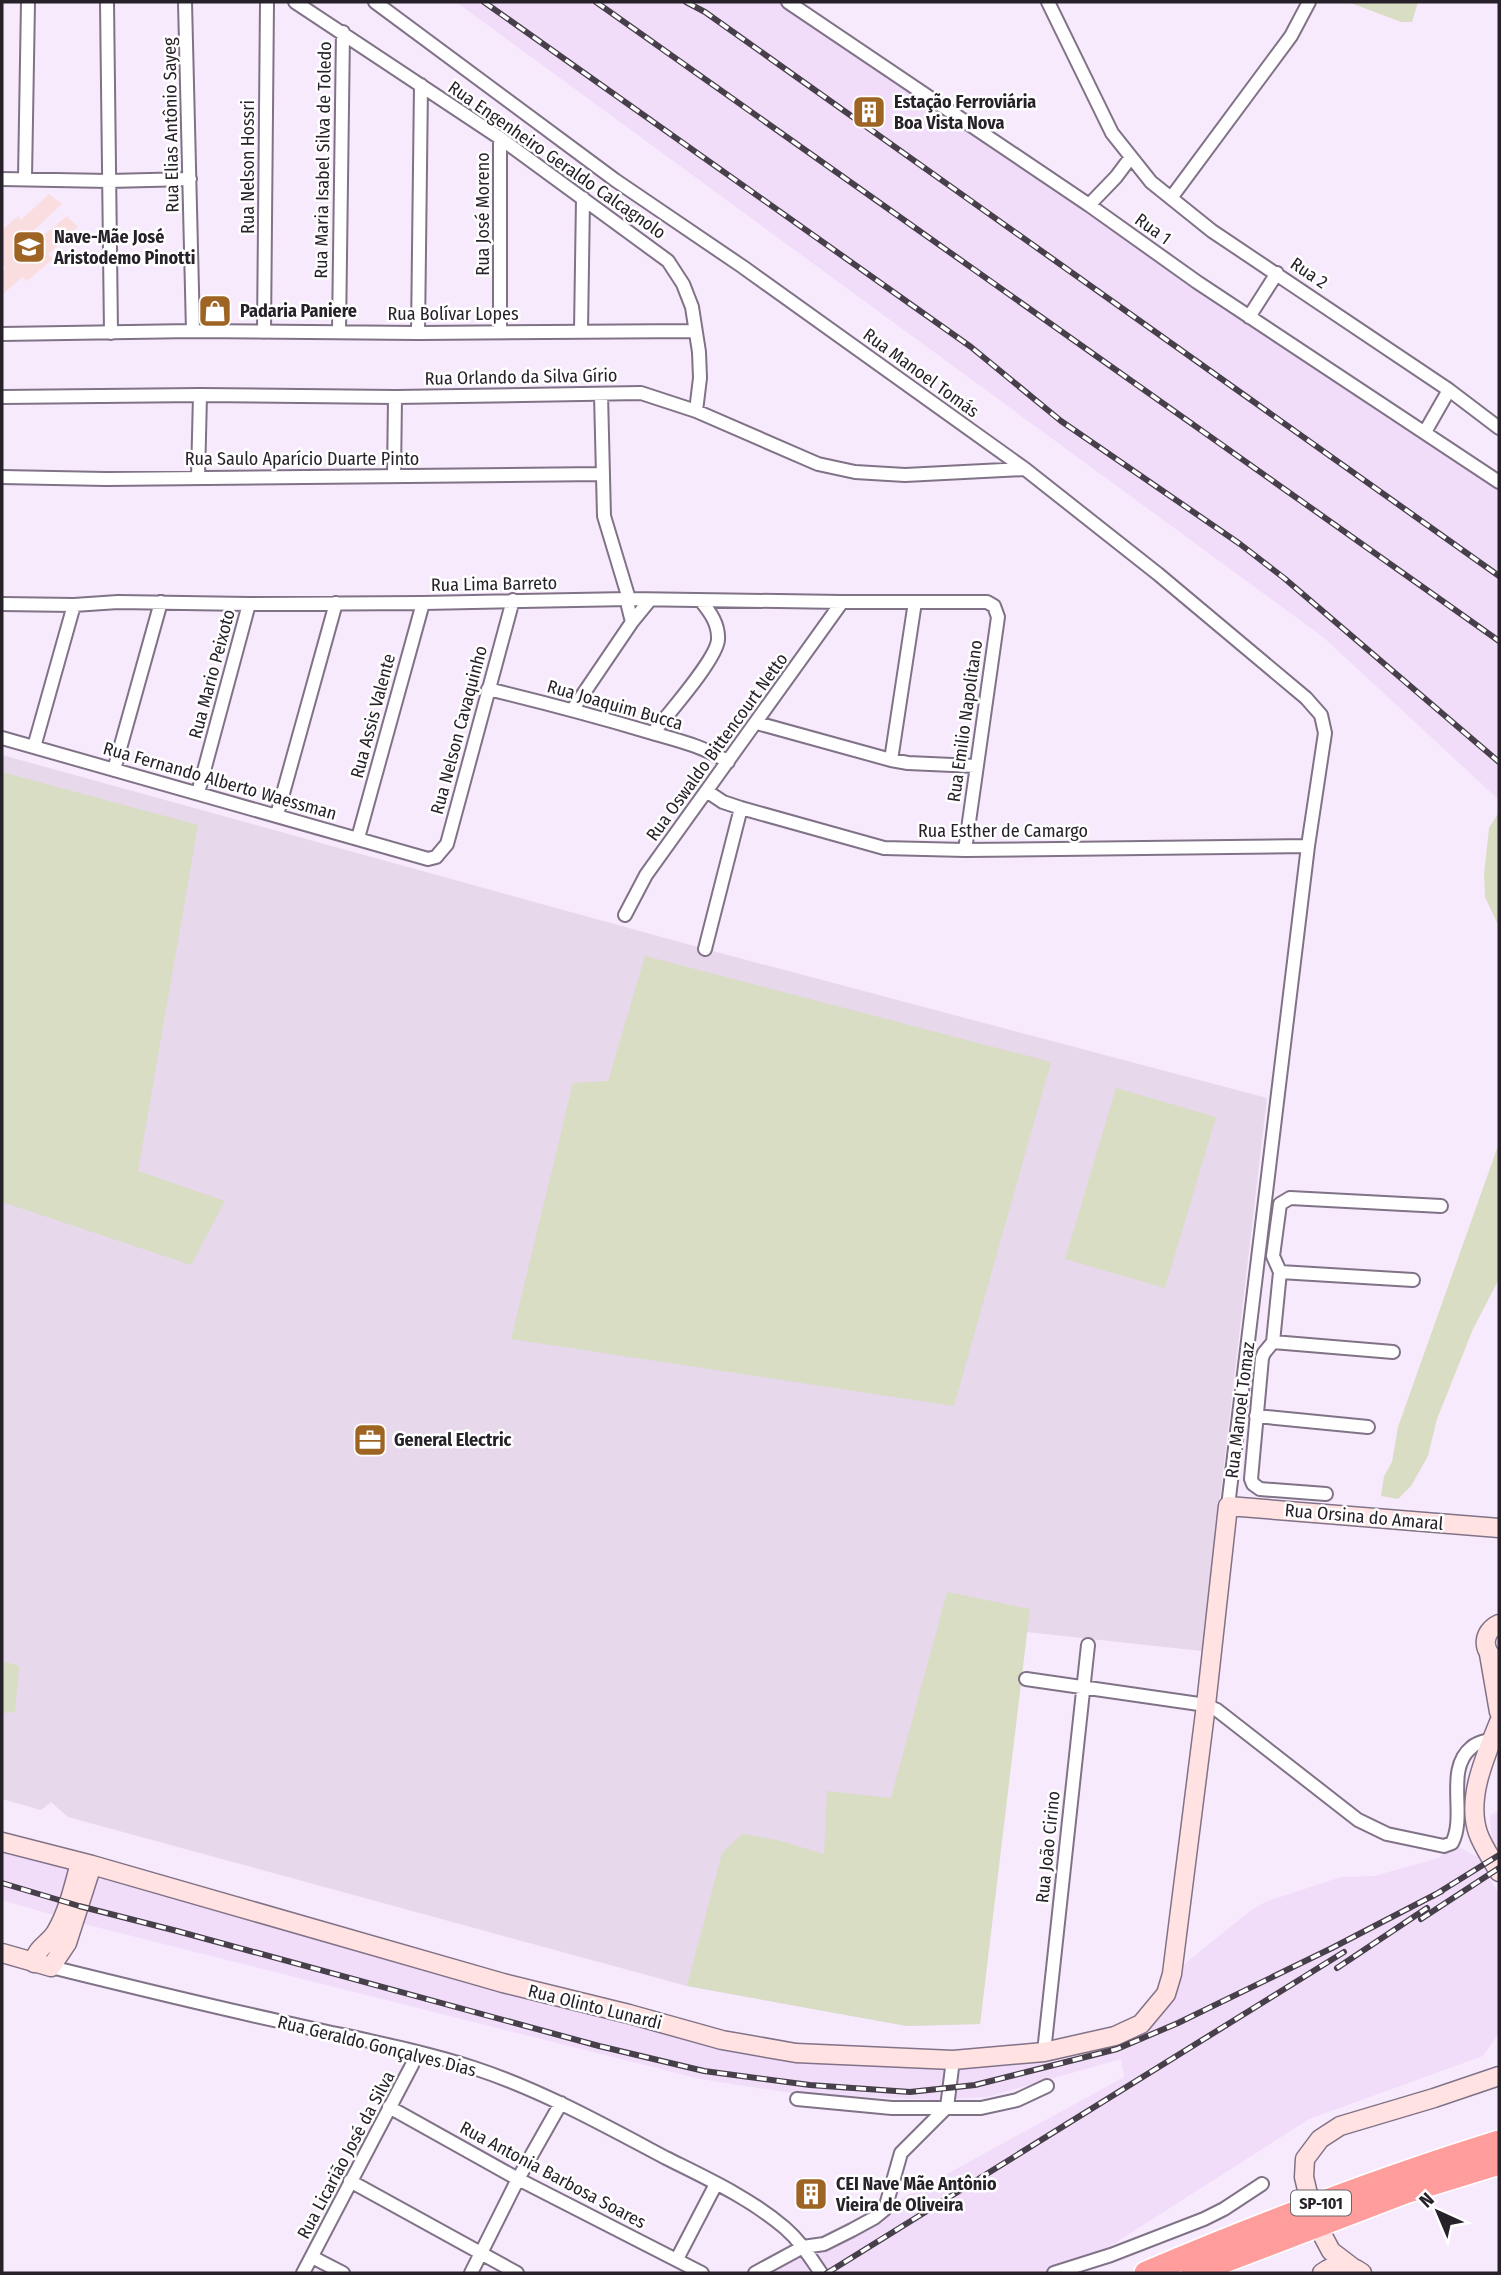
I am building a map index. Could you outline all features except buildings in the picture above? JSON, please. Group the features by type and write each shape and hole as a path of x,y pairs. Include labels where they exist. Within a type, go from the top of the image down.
{"highway":[{"name":"SP-101","path":"1146,2273 1268,2222 1492,2143"},
{"name":"SP-101","path":"1193,2273 1405,2192 1499,2163"}],"street":[{"path":"25,178 28,2"},
{"path":"107,2 111,333"},
{"name":"Rua Elias Antônio Sayeg","path":"185,2 192,331"},
{"name":"Rua Nelson Hossri","path":"264,332 267,2"},
{"name":"Rua Engenheiro Geraldo Calcagnolo","path":"295,2 500,138 667,261 683,284 692,307 699,352 700,378 696,411"},
{"name":"Rua Manoel Tomás","path":"375,2 615,180 743,267 1025,469 1315,706 1324,724 1325,733 1308,846"},
{"name":"Rua 1","path":"788,2 1089,205 1197,282 1499,482"},
{"name":"Rua 2","path":"1048,2 1112,133 1152,182 1212,231 1449,390 1499,428"},
{"path":"1171,198 1291,36 1309,2"},
{"name":"Rua Maria Isabel Silva de Toledo","path":"339,331 343,32"},
{"path":"418,333 421,85"},
{"name":"Rua José Moreno","path":"500,138 500,332"},
{"path":"1089,205 1131,157"},
{"path":"2,179 190,179"},
{"path":"580,331 583,198"},
{"path":"1249,317 1277,273"},
{"name":"Rua Bolívar Lopes","path":"2,334 192,331 695,331"},
{"path":"1425,432 1449,390"},
{"name":"Rua Orlando da Silva Gírio","path":"2,397 395,397 641,393 696,411 818,464 855,472 905,475 1025,469"},
{"path":"601,394 604,516 629,598 632,622"},
{"path":"198,478 200,395"},
{"path":"394,476 395,397"},
{"name":"Rua Saulo Aparício Duarte Pinto","path":"2,477 602,474"},
{"name":"Rua Lima Barreto","path":"2,604 423,603 629,598 701,601 987,602"},
{"name":"Rua Nelson Cavaquinho","path":"428,859 436,857 447,844 513,600"},
{"path":"573,709 650,600"},
{"path":"653,733 716,649 717,630 712,615 701,601"},
{"path":"712,615 716,601"},
{"path":"114,769 161,602"},
{"name":"Rua Oswaldo Bittencourt Netto","path":"625,915 646,876 842,602"},
{"path":"891,760 915,602"},
{"name":"Rua Emilio Napolitano","path":"965,850 975,766 999,617 994,606 987,602"},
{"path":"276,815 336,603"},
{"name":"Rua Assis Valente","path":"358,838 423,603"},
{"name":"Rua Mario Peixoto","path":"198,793 249,604"},
{"path":"34,747 74,605"},
{"name":"Rua Joaquim Bucca","path":"488,689 573,709 653,733 712,751 728,762"},
{"path":"757,723 891,760 975,766"},
{"name":"Rua Fernando Alberto Waessman","path":"2,738 428,859"},
{"name":"Rua Esther de Camargo","path":"708,792 723,802 741,808 884,848 965,850 1308,846"},
{"path":"705,949 741,808"},
{"name":"Rua Manoel Tomaz","path":"1172,1974 1308,846"},
{"path":"1326,1494 1260,1489 1251,1479 1262,1358 1273,1342 1280,1272 1273,1256 1280,1204 1290,1198 1441,1206"},
{"path":"1280,1272 1413,1280"},
{"path":"1250,1321 1274,1324"},
{"path":"1273,1342 1393,1352"},
{"path":"1256,1416 1368,1427"},
{"name":"Rua Orsina do Amaral","path":"1228,1506 1499,1528"},
{"path":"1499,1624 1490,1630 1485,1642 1494,1658 1499,1712"},
{"name":"Rua João Cirino","path":"1044,2052 1088,1645"},
{"path":"1026,1679 1206,1705 1217,1710 1343,1811 1372,1829 1444,1846 1452,1843 1457,1834 1459,1767 1464,1755 1473,1745 1493,1739"},
{"path":"1499,1722 1475,1797 1477,1830 1499,1872"},
{"name":"Rua Olinto Lunardi","path":"2,1842 490,1979 722,2040 796,2053 953,2060 1044,2052 1115,2036 1141,2024 1166,1994 1172,1974"},
{"path":"47,1958 51,1939 61,1923 86,1864"},
{"name":"Rua Geraldo Gonçalves Dias","path":"2,1952 26,1952 47,1958 77,1974 417,2052 475,2068 561,2103 766,2213 803,2247 821,2273"},
{"name":"Rua Licarião José da Silva","path":"303,2273 417,2052"},
{"path":"755,2273 803,2247 824,2244 874,2218 885,2209 901,2153 947,2107 953,2060"},
{"path":"1476,2084 1499,2066"},
{"path":"1308,2194 1304,2177 1305,2159 1320,2139 1340,2126 1499,2076"},
{"path":"797,2099 892,2108 981,2108 1017,2100 1047,2087"},
{"path":"471,2273 518,2179 561,2103"},
{"name":"Rua Antonia Barbosa Soares","path":"389,2107 518,2179 702,2273"},
{"path":"350,2181 517,2273"},
{"path":"677,2259 716,2184"},
{"path":"1054,2273 1111,2255 1203,2219 1224,2209 1262,2184"},
{"path":"1321,2273 1324,2240 1337,2256 1357,2270"},
{"path":"312,2257 343,2273"},
{"path":"1321,2273 1337,2265 1357,2270"}],"shaded area":[{"path":"456,2 778,2 1384,416 1499,490 1499,800 1323,637"},
{"name":"Nave-Mãe José Aristodemo Pinotti","path":"49,194 62,204 31,233 39,239 67,216 78,227 48,254 53,259 27,281 22,277 2,295 2,271 6,268 2,264 2,230 18,216 21,220"},
{"name":"General Electric","path":"2,755 705,949 1267,1098 1202,1651 1026,1632 980,2024 907,2026 687,1986 68,1817 51,1802 41,1810 2,1799"},
{"path":"1499,1811 1499,1874 1490,1880 1499,1893 1499,2033 1483,2056 1309,2119 1065,2273 766,2273 1124,2077 1121,2059 987,2097 937,2100 797,2094 700,2079 88,1925 2,1900 2,1842 796,2053 1044,2052 1141,2024 1172,1974 1265,1902 1341,1877 1374,1876 1439,1858 1452,1843 1475,1856 1494,1843 1491,1838 1490,1815"}],"green space":[{"path":"1348,2 1418,2 1412,22 1401,22"},
{"path":"2,772 198,825 138,1171 225,1201 191,1265 2,1202"},
{"path":"1499,812 1499,927 1485,897 1484,874 1489,828"},
{"path":"645,956 1051,1062 954,1406 511,1339 573,1083 608,1081"},
{"path":"1116,1088 1216,1117 1165,1288 1065,1259"},
{"path":"1499,1143 1499,1279 1473,1329 1437,1419 1428,1456 1411,1486 1398,1499 1381,1496 1384,1476 1392,1462 1398,1427"},
{"path":"947,1592 1030,1609 980,2024 907,2026 687,1986 722,1853 742,1834 777,1840 824,1854 827,1791 891,1798"},
{"path":"2,1661 19,1666 15,1712 2,1713"}],"railway":[{"path":"484,2 971,347 1061,421 1240,544 1284,578 1499,762"},
{"path":"596,2 1499,641"},
{"path":"686,2 705,12 1499,576"},
{"path":"1433,1896 1499,1855"},
{"path":"1421,1919 1499,1868"},
{"path":"2,1883 599,2046 704,2071 810,2085 910,2092 975,2085 1117,2049 1178,2023 1442,1891"},
{"path":"1337,1968 1427,1908"},
{"path":"827,2273 1344,1952"}],"place":[{"name":"Estação Ferroviária Boa Vista Nova","path":"869,112"},
{"name":"Nave-Mãe José Aristodemo Pinotti","path":"29,247"},
{"name":"Padaria Paniere","path":"215,311"},
{"name":"General Electric","path":"370,1440"},
{"name":"CEI Nave Mãe Antônio Vieira de Oliveira","path":"811,2194"}]}
